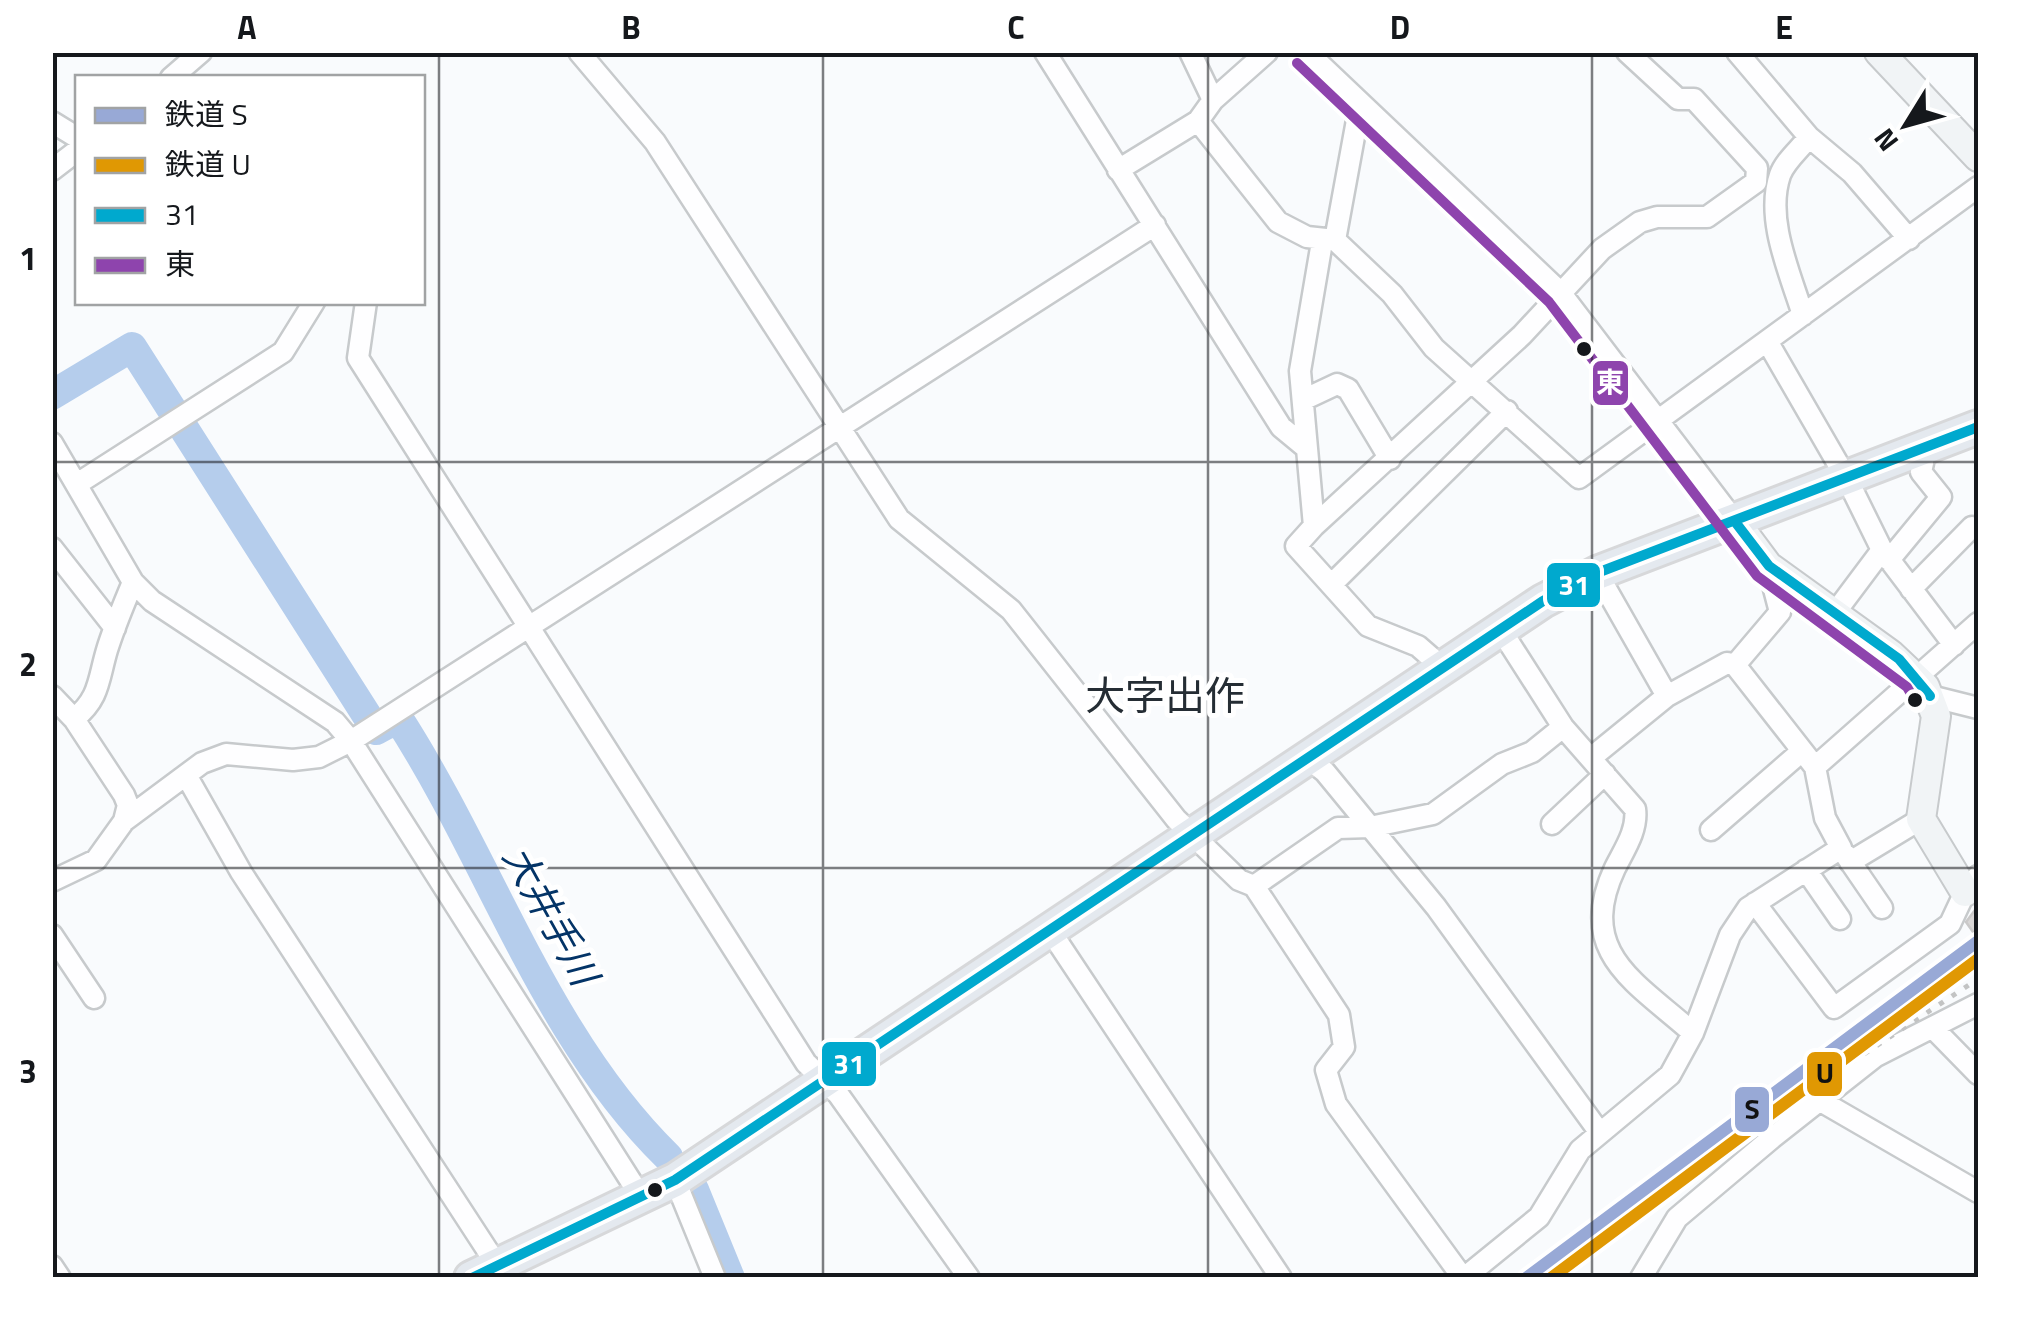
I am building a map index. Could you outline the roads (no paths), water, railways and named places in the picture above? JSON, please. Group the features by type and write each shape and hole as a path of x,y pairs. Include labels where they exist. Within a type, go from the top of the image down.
{"main road":[{"path":"1880,52 1978,158"},
{"path":"484,1271 675,1180 1500,627 1597,572 1848,481 1978,427"},
{"path":"1736,523 1768,566 1924,687 1936,716 1921,819 1972,884"}],"street":[{"path":"175,75 202,52"},
{"path":"579,52 655,142 899,519 1011,610 1192,834 1239,880 1254,886 1339,1016 1345,1032 1326,1070 1336,1104 1463,1278 1539,1217 1580,1150 1670,1075 1693,1033 1730,935 1754,904 1806,870 1921,819"},
{"path":"1045,52 1281,427 1304,446"},
{"path":"1190,52 1214,100"},
{"path":"1118,170 1198,120 1214,100 1267,52"},
{"path":"1306,52 1560,292 1736,523"},
{"path":"1627,52 1678,99 1694,100 1759,174"},
{"path":"1737,52 1809,137 1852,174 1910,240"},
{"path":"1314,526 1300,371 1360,104"},
{"path":"1198,120 1278,222 1328,241 1392,294 1434,348 1580,478 1978,187"},
{"path":"52,122 75,136"},
{"path":"1802,315 1776,220 1782,171 1809,137"},
{"path":"52,170 75,152"},
{"path":"1759,174 1782,171"},
{"path":"1441,666 1418,646 1368,626 1296,546 1473,380 1602,249 1640,222 1657,217 1707,217 1756,182 1759,174"},
{"path":"52,881 96,860 124,821 186,775 226,754 306,758 351,741 1156,226"},
{"path":"77,484 284,352 312,305"},
{"path":"366,305 358,358 806,1064 898,1174 969,1278"},
{"path":"1767,341 1848,481 1885,555 1954,645"},
{"path":"1303,400 1337,384 1348,389 1390,459"},
{"path":"1333,583 1507,411"},
{"path":"52,442 134,582 152,601 335,722 351,741 641,1197"},
{"path":"1834,614 1941,497 1922,472 1923,463 1916,452"},
{"path":"1912,590 1972,527"},
{"path":"52,548 115,628"},
{"path":"1735,665 1780,612 1768,566"},
{"path":"1597,572 1667,696"},
{"path":"74,720 92,705 99,692 115,628 134,582"},
{"path":"1711,830 1736,808 1924,687 1954,645 1978,622"},
{"path":"1500,627 1563,727 1635,809 1636,819 1602,895 1605,944 1618,966 1693,1033"},
{"path":"1552,824 1598,766 1667,696 1726,663 1735,665 1809,759 1825,818 1882,908"},
{"path":"1924,687 1978,708"},
{"path":"52,696 74,720 124,795 128,805 124,821"},
{"path":"1254,886 1338,828 1370,827 1433,814 1502,764 1532,752 1563,727"},
{"path":"1306,757 1325,772 1436,907 1600,1133"},
{"path":"186,775 484,1271"},
{"path":"1721,792 1736,808"},
{"path":"1806,870 1840,919"},
{"path":"1754,904 1834,1008 1950,924 1972,884"},
{"path":"1049,930 1281,1278"},
{"path":"52,934 94,998"},
{"path":"1641,1278 1678,1218 1819,1100 1876,1056 1978,1004"},
{"path":"1934,1028 1978,1074"},
{"path":"1819,1100 1978,1192"},
{"path":"675,1180 714,1278"},
{"path":"52,1266 60,1278"}],"waterway":[{"name":"大井手川","path":"52,395 132,347 371,722"},
{"name":"大井手川","path":"376,730 398,718 553,1003 625,1110 668,1157"},
{"name":"大井手川","path":"694,1190 730,1278"}],"railway":[{"path":"1545,1278 1735,1139 1978,979"}],"rail line":[{"name":"S","path":"1526,1278 1978,941"},
{"name":"U","path":"1551,1278 1978,959"}],"district":[{"name":"大字出作","path":"1165,695"}]}
